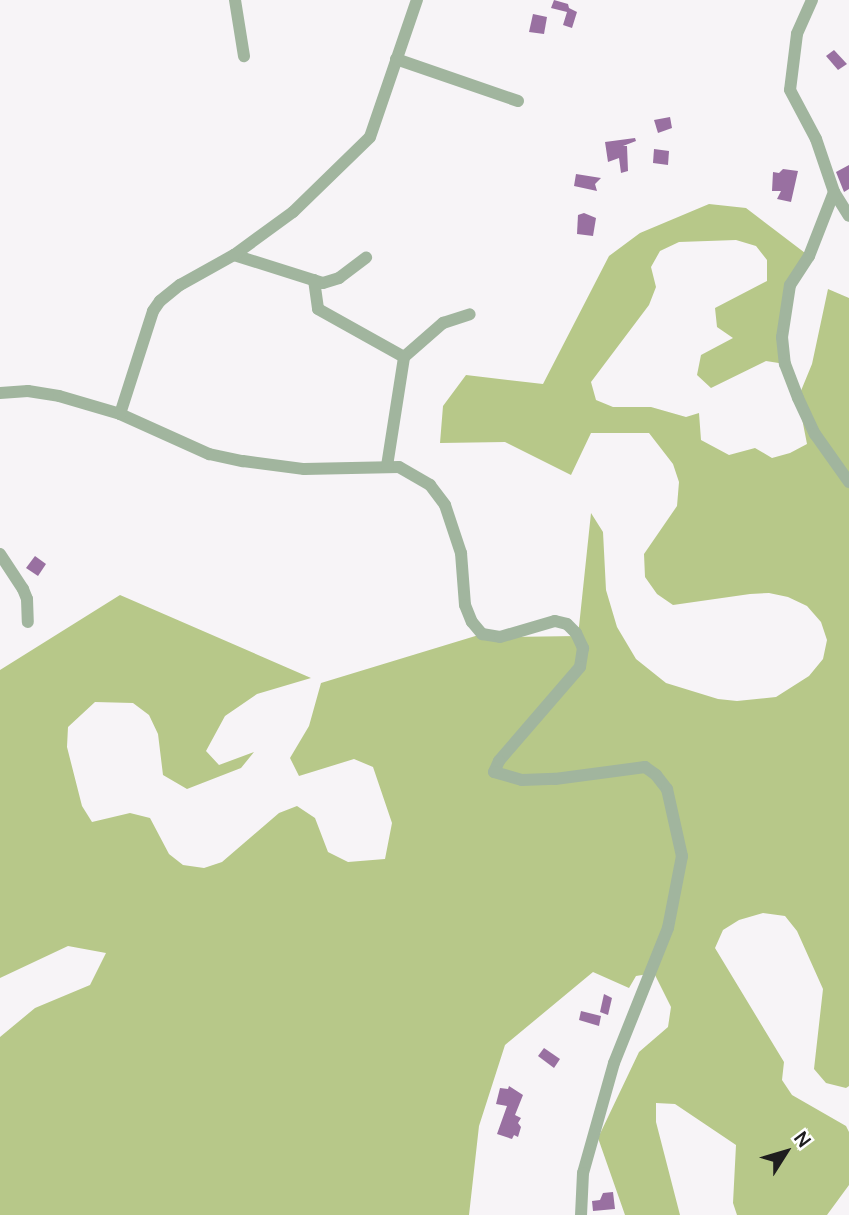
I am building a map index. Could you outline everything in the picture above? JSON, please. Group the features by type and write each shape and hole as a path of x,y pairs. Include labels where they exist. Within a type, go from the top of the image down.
{"street":[{"path":"235,0 244,56"},
{"path":"120,414 153,312 160,301 180,285 234,255 293,212 370,137 417,0"},
{"path":"812,0 797,34 790,90 816,139 834,192 849,216"},
{"path":"396,59 518,101"},
{"path":"834,192 809,256 790,285 782,337 785,364 798,398 816,434 849,482"},
{"path":"234,255 314,280 333,282 366,258"},
{"path":"314,280 318,309 404,357"},
{"path":"387,466 404,357 435,328 470,314"},
{"path":"0,393 28,391 59,396 120,414 209,454 243,461 304,468 387,466 398,467 418,475 430,485 445,505 461,553 465,605 472,622 482,634 500,637 555,621 567,624 576,632 583,648 580,667 499,761 494,772 522,780 555,779 645,767 656,775 667,789 682,856 668,928 614,1063 583,1173 581,1215"},
{"path":"0,554 23,589 28,622"}],"green space":[{"path":"709,204 746,208 809,256 790,286 785,364 766,361 711,388 697,375 701,355 733,338 717,327 715,308 767,281 767,260 756,246 736,240 679,242 660,251 651,267 656,287 649,305 591,382 596,400 613,407 651,407 686,417 699,413 701,440 729,455 755,448 772,458 790,453 807,444 798,398 812,364 828,289 849,298 849,1086 846,1088 826,1083 814,1069 823,989 797,931 785,916 763,913 739,920 723,930 715,948 784,1062 782,1080 792,1095 846,1126 849,1132 849,1185 827,1215 737,1215 733,1203 736,1145 675,1104 656,1103 656,1122 680,1215 625,1215 598,1138 639,1052 668,1027 671,1007 654,973 636,976 629,988 593,972 505,1045 479,1126 469,1215 0,1215 0,1037 35,1008 90,985 106,953 68,946 0,978 0,670 120,595 311,678 257,694 225,716 206,751 219,765 254,752 241,768 187,789 163,775 158,734 149,715 133,703 95,702 68,727 67,747 82,806 92,822 130,813 150,818 169,854 183,865 204,868 222,862 279,813 297,806 315,818 328,852 348,862 385,859 392,823 373,767 354,759 299,776 290,758 309,726 321,683 482,634 500,637 578,636 591,513 603,532 606,590 617,627 636,659 666,683 718,699 737,701 776,697 809,676 823,659 827,640 821,622 807,606 788,597 769,593 750,594 673,605 657,594 645,577 644,554 677,506 679,482 673,464 649,433 591,433 571,475 505,442 440,443 443,406 466,375 543,384 609,256 640,233"}],"building":[{"path":"554,0 568,4 569,8 577,12 572,28 563,25 567,12 551,8"},
{"path":"533,14 547,17 544,34 529,32"},
{"path":"834,50 847,64 838,70 826,56"},
{"path":"670,117 672,128 658,133 654,120"},
{"path":"635,138 636,141 623,146 627,146 628,171 621,173 619,158 608,162 605,142"},
{"path":"654,149 669,151 668,165 653,163"},
{"path":"849,165 849,189 844,192 836,172"},
{"path":"783,169 798,171 791,202 777,199 781,191 772,191 773,172 779,173"},
{"path":"576,174 601,178 595,184 597,191 574,186"},
{"path":"584,213 596,218 593,236 577,234 578,215"},
{"path":"35,556 46,564 38,576 26,568"},
{"path":"604,994 612,998 608,1015 600,1012"},
{"path":"581,1011 601,1016 599,1026 579,1020"},
{"path":"544,1048 560,1059 554,1068 538,1056"},
{"path":"509,1086 523,1095 515,1115 521,1118 518,1123 521,1127 518,1137 514,1135 512,1139 497,1134 507,1106 496,1104 500,1088 508,1089"},
{"path":"613,1192 615,1209 593,1211 592,1201 600,1200 603,1193"}]}
